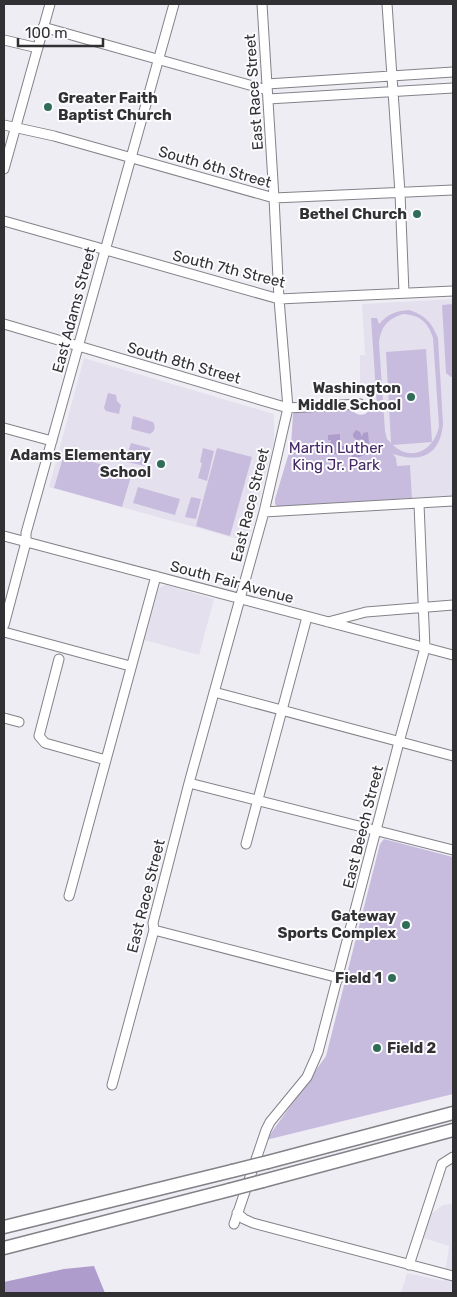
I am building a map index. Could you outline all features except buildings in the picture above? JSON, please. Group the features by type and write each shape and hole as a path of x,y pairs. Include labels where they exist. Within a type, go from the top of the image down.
{"highway":[{"path":"4,1227 268,1162 453,1113"},
{"path":"4,1248 453,1130"}],"street":[{"path":"4,169 50,4"},
{"name":"East Adams Street","path":"4,625 26,542 26,533 174,4"},
{"name":"East Race Street","path":"112,1086 154,930 153,923 189,783 264,512 288,408 279,299 262,4"},
{"path":"387,4 400,193 404,293"},
{"path":"43,27 267,91 453,88"},
{"path":"4,40 38,48"},
{"path":"267,91 392,76 453,72"},
{"name":"South 6th Street","path":"4,125 54,136 274,198 453,190"},
{"name":"South 7th Street","path":"4,221 279,299 453,291"},
{"name":"South 8th Street","path":"4,324 288,408 360,404"},
{"path":"4,428 52,441"},
{"path":"264,512 453,501"},
{"name":"East Beech Street","path":"234,1224 266,1130 270,1122 306,1077 314,1063 339,978 425,648 419,504"},
{"name":"South Fair Avenue","path":"4,536 453,655"},
{"path":"69,896 156,576"},
{"path":"328,622 366,612 453,605"},
{"path":"246,844 307,617"},
{"path":"4,632 130,666"},
{"path":"59,659 39,736 45,743 106,760"},
{"path":"214,692 453,756"},
{"path":"4,718 20,722"},
{"path":"189,783 453,850"},
{"path":"154,930 339,978"},
{"path":"409,1265 442,1164 453,1157"},
{"path":"238,1213 244,1219 253,1223 453,1276"}],"shaded area":[{"name":"Washington Middle School","path":"453,299 453,496 412,498 410,465 396,466 385,447 377,409 367,393 360,389 360,355 365,355 362,304"},
{"name":"Adams Elementary School","path":"84,358 274,414 274,442 248,542 49,487"},
{"path":"356,430 360,432 362,437 363,433 368,432 369,444 365,443 364,446 369,452 365,455 352,457 354,450 363,439 357,440 353,437"},
{"path":"340,434 340,445 344,446 345,449 343,453 332,454 331,450 326,450 326,444 331,442 331,440 328,440 328,435"},
{"path":"166,585 214,599 199,655 144,640 159,588"},
{"path":"453,1204 453,1293 401,1293 407,1273 444,1281 449,1246 423,1238 428,1216 443,1205"},
{"path":"94,1266 105,1293 4,1293 4,1282 64,1269"}],"green space":[{"path":"453,304 453,377 451,377 446,373 442,305"},
{"name":"Martin Luther King Jr. Park","path":"409,310 424,317 438,338 443,424 438,443 427,454 412,458 393,454 396,458 397,466 410,465 412,498 278,507 275,504 275,499 291,446 293,414 296,411 341,409 362,415 371,407 372,401 377,407 371,318 377,318 379,324 389,315","holes":["403,314 422,320 429,328 433,338 439,426 437,434 433,441 428,447 415,453 408,453 393,445 432,442 426,349 386,352 391,443 387,439 385,431 379,343 381,332 386,324 393,318"]},
{"path":"108,393 116,395 117,401 121,405 119,414 106,411 104,408"},
{"path":"133,416 153,422 155,427 153,432 150,434 131,429"},
{"path":"131,443 150,448 145,466 127,462 124,458"},
{"path":"203,448 214,451 207,481 198,478"},
{"path":"217,448 252,457 230,536 196,526"},
{"path":"64,454 132,473 122,507 54,488"},
{"path":"138,487 180,499 175,515 133,503"},
{"path":"191,497 201,499 196,519 185,517"},
{"name":"Gateway Sports Complex","path":"384,839 453,857 453,1094 266,1140 326,1056 380,844"}],"place":[{"name":"Greater Faith Baptist Church","path":"48,107"},
{"name":"Bethel Church","path":"417,214"},
{"name":"Washington Middle School","path":"411,397"},
{"name":"Adams Elementary School","path":"161,464"},
{"name":"Gateway Sports Complex","path":"406,925"},
{"name":"Field 1","path":"392,978"},
{"name":"Field 2","path":"377,1048"}]}
